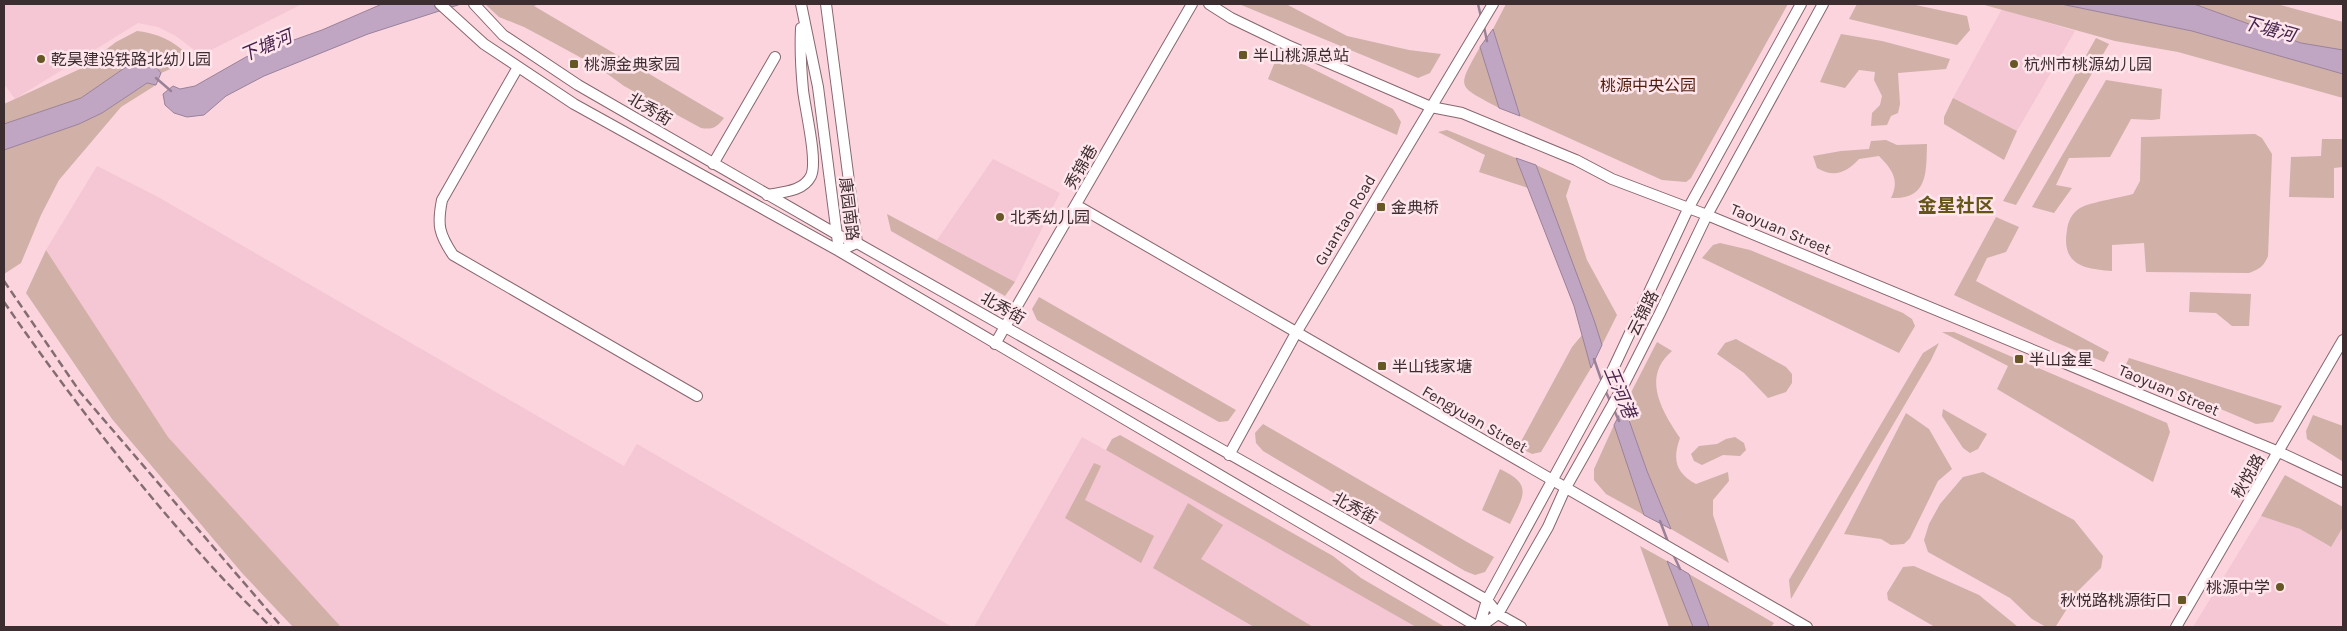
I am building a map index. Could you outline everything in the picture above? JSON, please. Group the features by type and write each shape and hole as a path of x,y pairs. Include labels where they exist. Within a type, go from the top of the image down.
{"main road":[{"name":"北秀街","path":"440,4 484,44 574,104 839,251 1479,627"},
{"name":"康园南路","path":"800,4 818,87 839,251 858,243 826,4"},
{"name":"秀锦巷","path":"995,344 1192,4"},
{"name":"Taoyuan Street","path":"1209,4 1231,18 1286,45 1431,107 1462,112 1576,160 1612,179 1689,207 2279,452 2343,482"},
{"name":"Guantao Road","path":"1229,455 1296,333 1493,4"},
{"name":"云锦路","path":"1479,627 1487,600 1613,369 1689,207 1801,4"},
{"name":"云锦路","path":"1479,627 1498,614 1548,527 1565,489 1622,388 1707,215 1822,4"},
{"name":"北秀街","path":"475,5 503,35 578,84 767,195 838,235 858,243 1006,326 1229,455 1487,600 1498,614 1521,627"},
{"path":"767,195 792,191 803,185 810,177 814,164 803,88 800,46 802,15"},
{"path":"713,164 775,57"},
{"path":"518,67 442,200 438,221 442,240 453,255 697,396"},
{"name":"Fengyuan Street","path":"1076,205 1807,627"},
{"name":"秋悦路","path":"2176,627 2343,340"}],"shaded area":[{"path":"302,4 207,52 197,52 176,36 158,27 138,23 15,99 4,84 4,5"},
{"path":"382,4 461,4 368,34 264,76 226,96 204,115 187,117 174,113 165,105 163,94 173,86 180,89 195,86 246,57 322,30"},
{"path":"2061,4 2194,4 2301,43 2343,50 2343,74 2192,31"},
{"name":"杭州市桃源幼儿园","path":"2002,9 2075,31 2017,131 1953,98"},
{"path":"1493,29 1520,116 1499,108 1480,47"},
{"path":"139,58 149,59 161,73 156,85 147,83 102,113 79,124 4,150 4,124 81,98"},
{"path":"1516,158 1536,165 1594,320 1602,345 1591,368 1574,306"},
{"name":"北秀幼儿园","path":"993,159 1060,193 1015,282 937,240"},
{"path":"97,166 158,197 624,466 637,444 952,627 341,627 168,437 46,250"},
{"path":"1624,406 1647,471 1671,529 1644,515 1614,425"},
{"path":"1082,437 1184,494 1416,627 974,627"},
{"name":"桃源中学","path":"2261,516 2300,529 2330,547 2343,527 2343,627 2193,627"},
{"path":"1667,561 1689,574 1709,627 1693,627"}],"green space":[{"path":"485,4 539,4 534,6 724,118 714,127 709,129 701,128 624,86 598,67 524,27 499,17"},
{"path":"1239,4 1286,4 1347,36 1409,50 1441,54 1430,73 1418,78"},
{"name":"桃源中央公园","path":"1506,4 1788,4 1691,178 1686,182 1662,180 1520,116 1493,29"},
{"path":"1857,4 1911,4 1967,16 1970,30 1957,45 1849,19"},
{"path":"1981,4 2061,4 2192,31 2343,74 2343,98 2178,52 2115,41"},
{"path":"2194,4 2277,4 2343,22 2343,50 2301,43"},
{"path":"137,31 158,36 171,42 188,55 187,62 161,73 149,59 139,58 81,98 4,124 4,104 82,68 116,42"},
{"path":"1841,34 1882,41 1950,59 1946,69 1898,73 1900,104 1898,113 1891,116 1887,125 1871,126 1872,113 1880,105 1882,96 1874,80 1875,72 1859,70 1845,88 1820,82"},
{"path":"2096,38 2109,44 2016,205 2003,201"},
{"path":"1480,47 1499,108 1475,95 1465,85 1464,79 1467,71"},
{"path":"1279,52 1393,109 1401,122 1397,135 1268,79"},
{"path":"2106,80 2162,89 2160,119 2131,119 2110,157 2069,158 2056,185 2072,188 2054,213 2032,207"},
{"path":"147,83 156,85 121,107 59,180 41,215 21,263 4,274 4,150 79,124 102,113"},
{"path":"1953,98 2017,131 2004,160 1944,124 1944,117"},
{"path":"1447,130 1516,158 1528,188 1479,172 1485,155 1438,132"},
{"path":"2255,134 2262,138 2272,154 2268,256 2259,268 2249,273 2146,272 2144,243 2112,245 2112,271 2092,269 2077,263 2071,258 2066,242 2067,230 2068,223 2075,212 2091,204 2133,194 2140,181 2141,137"},
{"path":"2322,139 2343,139 2343,167 2334,168 2334,198 2289,197 2291,157 2321,156"},
{"path":"1886,140 1897,145 1927,144 1923,182 1913,194 1891,198 1894,192 1895,180 1891,170 1879,156 1859,159 1840,173 1829,173 1817,168 1813,156 1869,149 1871,141"},
{"path":"1536,165 1571,181 1566,196 1587,260 1617,315 1602,345"},
{"path":"887,214 1015,282 1005,296 891,231"},
{"path":"1996,217 2019,227 2006,252 1987,258 1976,281 2109,352 2104,362 2055,342 1954,295"},
{"path":"1720,243 1750,250 1903,313 1912,319 1915,326 1899,353 1702,258 1713,245"},
{"path":"46,250 168,437 341,627 293,627 242,573 112,419 26,293"},
{"path":"2190,292 2251,294 2249,326 2232,326 2216,313 2189,312"},
{"path":"1039,297 1236,410 1228,421 1219,422 1037,320 1032,309"},
{"path":"1942,332 1954,332 2167,423 2170,432 2153,482 1997,389 2008,366"},
{"path":"1582,335 1591,368 1541,452 1532,454 1518,447 1572,347"},
{"path":"1736,339 1786,367 1792,374 1792,383 1786,392 1768,398 1744,373 1717,354 1725,343"},
{"path":"1657,342 1672,351 1663,361 1656,383 1661,405 1680,438 1676,453 1677,465 1689,480 1696,484 1728,472 1729,481 1713,500 1713,515 1729,563 1671,529 1647,471 1624,406"},
{"path":"1939,343 1931,360 1791,599 1789,580 1923,353"},
{"path":"2129,358 2282,406 2273,422 2256,424 2124,368"},
{"path":"1943,409 1987,434 1978,449 1970,453 1963,448 1942,416"},
{"path":"1906,413 1929,429 1952,469 1938,481 1910,538 1904,544 1891,545 1881,539 1844,534"},
{"path":"2313,415 2343,426 2342,461 2307,439 2306,431"},
{"path":"1263,424 1494,557 1485,572 1475,575 1465,571 1263,451 1256,443 1255,433"},
{"path":"1614,425 1644,515 1606,494 1594,480 1594,469"},
{"path":"1120,435 1333,556 1361,578 1445,627 1416,627 1106,450 1112,439"},
{"path":"1735,437 1744,443 1746,450 1740,456 1723,455 1702,465 1694,461 1691,454 1699,446 1717,444"},
{"path":"1094,463 1101,466 1085,500 1154,536 1141,563 1065,518"},
{"path":"1500,469 1518,480 1522,486 1522,499 1510,524 1482,510"},
{"path":"1983,472 2074,520 2103,556 2101,568 2079,590 2056,626 2046,627 2032,619 2010,598 1928,552 1924,540 1929,524 1940,504 1963,477"},
{"path":"2285,475 2343,507 2343,527 2331,547 2300,529 2261,516"},
{"path":"1188,503 1223,525 1201,559 1313,627 1254,627 1153,568"},
{"path":"1640,546 1667,561 1693,627 1669,627"},
{"path":"1914,566 1979,595 2018,627 1935,627 1888,600 1887,593 1903,567"},
{"path":"1689,574 1774,623 1771,627 1709,627"}],"waterway":[{"name":"王河港","path":"1478,4 1481,17"},
{"name":"王河港","path":"1484,27 1487,41"},
{"name":"下塘河","path":"156,78 171,91"},
{"name":"王河港","path":"1594,359 1602,382"},
{"name":"王河港","path":"1605,390 1611,403"},
{"name":"王河港","path":"1614,410 1619,421"},
{"name":"王河港","path":"1660,521 1668,542"},
{"name":"王河港","path":"1673,554 1680,569"}],"railway":[{"path":"4,281 80,392 282,627"},
{"path":"4,302 51,368 126,466 213,568 271,627"}],"place":[{"name":"半山桃源总站","path":"1243,55"},
{"name":"乾昊建设铁路北幼儿园","path":"41,59"},
{"name":"桃源金典家园","path":"574,64"},
{"name":"杭州市桃源幼儿园","path":"2014,64"},
{"name":"金典桥","path":"1381,207"},
{"name":"北秀幼儿园","path":"1000,217"},
{"name":"半山金星","path":"2019,359"},
{"name":"半山钱家塘","path":"1382,366"},
{"name":"桃源中学","path":"2280,587"},
{"name":"秋悦路桃源街口","path":"2182,600"}],"district":[{"name":"金星社区","path":"1956,206"}]}
